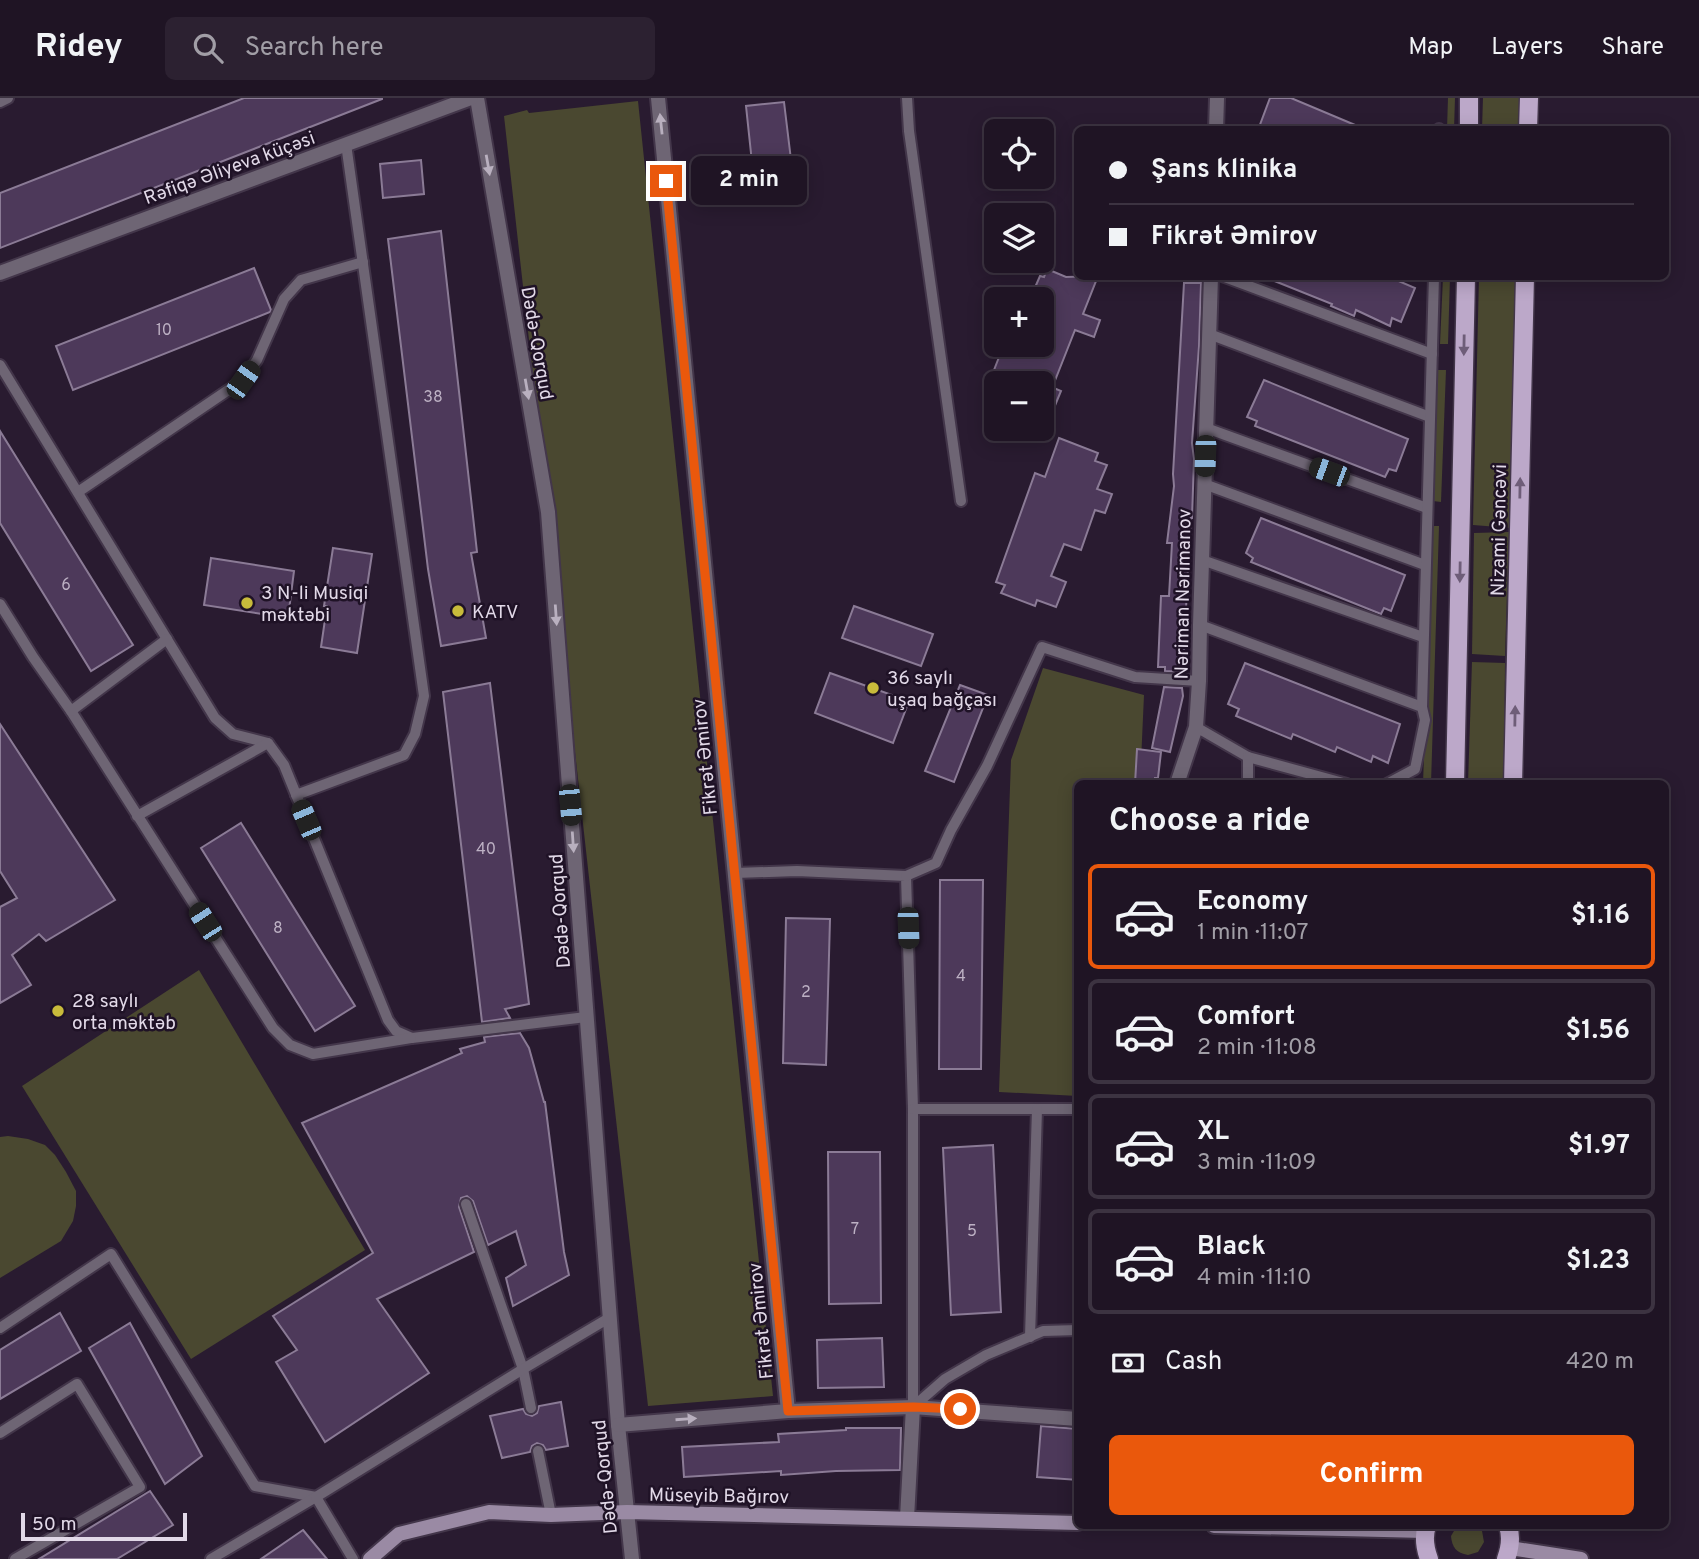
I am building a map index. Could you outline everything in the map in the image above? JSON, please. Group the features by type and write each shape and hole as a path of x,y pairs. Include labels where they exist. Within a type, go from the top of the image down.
{"main road":[{"path":"1469,98 1469,126"},
{"path":"1528,126 1529,98"},
{"name":"Nizami Gəncəvi","path":"1455,780 1466,280"},
{"name":"Nizami Gəncəvi","path":"1513,780 1525,280"},
{"path":"1426,1529 1425,1546 1429,1559"},
{"path":"1508,1553 1509,1529"}],"street":[{"name":"Rəfiqə Əliyeva küçəsi","path":"0,273 471,98"},
{"name":"Dədə-Qorqud","path":"477,98 548,512 609,1318 632,1559"},
{"name":"Fikrət Əmirov","path":"658,98 788,1411"},
{"path":"1216,126 1217,98"},
{"name":"Nəriman Nərimanov","path":"1178,780 1196,727 1199,681 1211,280"},
{"path":"907,1518 913,1407"},
{"path":"618,1425 788,1411 913,1407 1074,1419"},
{"name":"Müseyib Bağırov","path":"370,1559 399,1534 489,1512 551,1515 627,1512 1074,1523"},
{"path":"1508,1553 1581,1559"}],"lane":[{"path":"0,102 8,98"},
{"path":"906,98 961,501"},
{"path":"296,795 404,755 415,734 424,696 346,144"},
{"path":"78,492 243,380 257,360 284,299 301,280 363,262"},
{"path":"1233,280 1432,354"},
{"path":"1394,780 1415,769 1425,720 1422,707 1423,637 1434,280"},
{"path":"1209,334 1430,417"},
{"path":"0,365 215,718 233,734 268,743 284,765 388,1020 396,1031 412,1038"},
{"path":"1206,428 1427,508"},
{"path":"1204,484 1425,565"},
{"path":"1202,560 1423,637"},
{"path":"0,605 71,711 273,1028 290,1045 313,1054 412,1038 586,1017"},
{"path":"1200,625 1422,707"},
{"path":"71,711 167,639"},
{"path":"735,873 797,870 906,876 936,863 987,766 1042,647 1135,677 1199,681"},
{"path":"1196,727 1248,757 1333,780"},
{"path":"138,816 268,743"},
{"path":"1248,757 1248,780"},
{"path":"906,876 913,1109 913,1407"},
{"path":"913,1109 1074,1109"},
{"path":"1030,1336 1037,1109"},
{"path":"466,1204 523,1368 531,1408"},
{"path":"0,1328 111,1254 255,1486 316,1497 352,1559"},
{"path":"211,1559 609,1318"},
{"path":"913,1407 945,1379 986,1355 1043,1331 1074,1330"},
{"path":"0,1433 77,1384 140,1487 15,1559"},
{"path":"538,1451 551,1515"}],"shaded area":[{"path":"1448,98 1455,98 1454,126 1447,126"},
{"path":"1483,98 1520,98 1519,126 1482,126"},
{"path":"638,101 773,1396 648,1406 504,116 527,110 529,113"},
{"path":"1443,280 1450,280 1448,344 1440,344"},
{"path":"1479,280 1516,280 1511,528 1473,525"},
{"path":"1437,370 1446,370 1441,502 1433,501"},
{"path":"1432,526 1439,526 1431,780 1423,780"},
{"path":"1509,532 1505,656 1472,654 1474,533"},
{"path":"1472,662 1505,663 1504,780 1468,780"},
{"path":"1043,668 1144,695 1140,780 1074,780 1074,1096 999,1092 1011,760"},
{"path":"199,970 365,1250 191,1359 22,1086"},
{"path":"8,1136 45,1145 55,1155 76,1191 76,1206 73,1221 61,1241 0,1278 0,1137"},
{"path":"1455,1529 1481,1529 1484,1542 1478,1552 1468,1555 1455,1549 1451,1536"}],"building":[{"path":"244,98 382,99 0,248 0,193"},
{"path":"1270,98 1291,98 1358,126 1260,126"},
{"path":"784,102 792,168 753,172 746,106"},
{"path":"421,160 424,194 383,198 380,164"},
{"path":"441,231 477,552 471,553 486,638 441,646 428,569 388,239"},
{"path":"254,268 270,312 73,390 56,346"},
{"path":"1054,272 1066,277 1074,277 1074,280 1096,280 1083,314 1100,320 1094,337 1075,330 1054,383 1054,371 994,370 999,357 1054,357 1054,287 1035,287 1040,276"},
{"path":"1272,280 1396,280 1415,288 1401,322 1392,318 1390,326 1356,310 1354,316 1331,306 1332,304"},
{"path":"1184,283 1201,283 1183,672 1165,671 1165,667 1158,667 1161,596 1169,596 1172,543 1167,543 1174,486"},
{"path":"1264,380 1408,439 1396,471 1389,469 1385,477 1255,426 1257,421 1247,417"},
{"path":"1054,388 1061,391 1054,408"},
{"path":"0,431 133,645 91,671 0,523"},
{"path":"1059,438 1098,453 1095,461 1107,465 1097,489 1112,494 1105,513 1095,510 1081,550 1064,544 1051,576 1066,582 1056,607 1037,600 1035,606 1001,593 1005,585 996,582 1035,473 1045,477"},
{"path":"1261,518 1405,575 1391,611 1384,608 1381,614 1251,562 1253,558 1246,553"},
{"path":"333,548 372,554 357,653 321,647"},
{"path":"211,558 294,571 288,618 204,605"},
{"path":"854,606 933,634 921,666 842,638"},
{"path":"1245,663 1400,724 1388,763 1373,756 1371,762 1337,747 1335,752 1293,734 1291,739 1236,716 1239,709 1228,704"},
{"path":"830,673 909,701 893,743 815,713"},
{"path":"490,683 529,1004 505,1009 510,1018 482,1022 443,692"},
{"path":"960,685 988,695 954,782 925,771"},
{"path":"1164,687 1182,688 1183,696 1170,752 1152,748"},
{"path":"0,724 115,900 46,941 39,934 12,955 31,985 0,1003 0,907 17,898 0,871"},
{"path":"1137,749 1161,752 1158,778 1135,780"},
{"path":"241,823 355,1006 315,1031 201,848"},
{"path":"940,880 983,880 981,1069 939,1069"},
{"path":"786,918 830,919 826,1065 783,1063"},
{"path":"520,1033 529,1048 545,1102 569,1275 513,1306 506,1278 526,1265 516,1231 488,1245 473,1201 467,1196 461,1198 459,1207 474,1252 377,1299 429,1373 325,1442 276,1362 297,1350 273,1316 373,1253 302,1123 462,1053 460,1049 485,1042 484,1037"},
{"path":"993,1145 1001,1312 951,1315 943,1148"},
{"path":"828,1152 880,1152 881,1303 829,1304"},
{"path":"60,1313 81,1351 0,1399 0,1350"},
{"path":"130,1323 202,1456 165,1484 89,1348"},
{"path":"882,1338 884,1387 818,1388 817,1340"},
{"path":"561,1402 568,1446 546,1450 543,1445 537,1443 532,1446 530,1452 502,1458 490,1416 523,1409 526,1414 532,1416 537,1413 539,1406"},
{"path":"1041,1426 1074,1429 1074,1480 1037,1477"},
{"path":"846,1428 901,1428 900,1470 781,1475 781,1471 684,1477 682,1447 779,1442 778,1434"},
{"path":"150,1491 173,1525 117,1559 39,1559"},
{"path":"303,1530 327,1559 261,1559"}],"place":[{"name":"3 N-li Musiqi məktəbi","path":"247,603"},
{"name":"KATV","path":"458,611"},
{"name":"36 saylı uşaq bağçası","path":"873,688"},
{"name":"28 saylı orta məktəb","path":"58,1011"}],"route":[{"path":"666,181 788,1411 913,1407 960,1409"}]}
